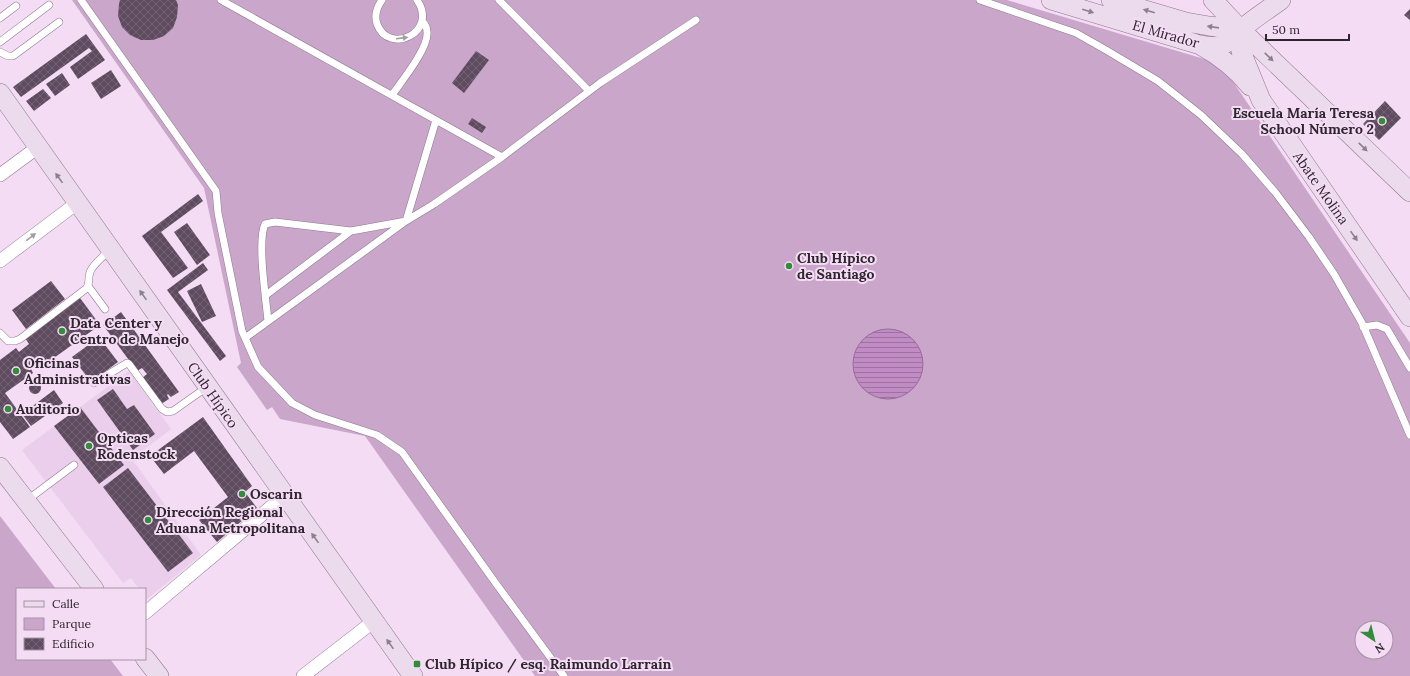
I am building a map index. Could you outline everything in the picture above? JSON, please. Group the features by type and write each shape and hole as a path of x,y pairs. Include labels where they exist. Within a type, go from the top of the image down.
{"main road":[{"name":"El Mirador","path":"1059,1 1200,46 1212,47 1224,45 1234,39 1241,30 1192,23 1111,0"},
{"path":"1213,0 1241,30 1410,192"},
{"path":"1241,30 1281,0"},
{"name":"Abate Molina","path":"1241,30 1241,51 1261,100 1409,313"},
{"path":"1200,46 1235,69 1261,100"},
{"name":"Club Hípico","path":"0,93 284,496 413,676"},
{"path":"0,467 93,588"},
{"path":"146,659 159,676"}],"street":[{"path":"0,175 38,147"},
{"path":"0,261 77,203"},
{"path":"146,612 284,496"},
{"path":"303,676 374,620"}],"lane":[{"path":"82,0 216,191 220,220 242,331 258,368 292,403 315,415 378,435 402,452 497,586 564,676"},
{"path":"221,0 502,157"},
{"path":"382,0 378,5 376,16 379,27 386,35 397,39 408,37 417,31 422,21 422,10 417,0"},
{"path":"499,0 589,91"},
{"path":"980,0 1076,32 1158,82 1201,115 1242,154 1275,192 1309,237 1334,274 1363,326 1410,435"},
{"path":"0,42 50,5"},
{"path":"0,18 16,6"},
{"path":"245,338 406,221 434,204 502,157 589,91 696,20"},
{"path":"392,95 415,63 427,38 426,26 422,21"},
{"path":"0,52 8,56 13,56 59,22"},
{"path":"406,221 436,120"},
{"path":"268,321 261,245 262,230 265,224 275,222 351,231 406,221"},
{"path":"266,295 351,231"},
{"path":"0,333 8,341 20,339 88,286 90,272 111,249"},
{"path":"88,286 105,309"},
{"path":"1363,326 1377,326 1387,329 1410,368"},
{"path":"94,383 127,362 162,408 167,412 173,411 207,387"},
{"path":"26,501 74,465"}],"shaded area":[{"path":"881,329 895,329 908,335 917,344 921,350 923,364 921,378 913,389 902,397 895,399 881,399 874,397 863,389 855,378 853,371 853,357 855,350 863,339 874,331"},
{"path":"129,371 171,429 132,459 201,555 147,599 146,588 138,588 131,578 123,583 22,450"}],"green space":[{"name":"Club Hípico de Santiago","path":"72,0 1007,0 1221,64 1410,343 1410,676 535,676 365,436 280,419 272,407 267,410 237,367 241,363 204,188"},
{"path":"0,516 55,588 16,588 16,660 111,660 123,676 0,676"}],"building":[{"path":"120,0 176,0 178,5 177,17 173,28 164,36 153,40 141,40 130,35 122,27 118,16"},
{"path":"1410,9 1410,20 1404,15"},
{"path":"86,34 105,60 78,79 70,67 92,51 89,48 21,97 13,87"},
{"path":"476,51 489,60 464,93 452,83"},
{"path":"111,70 121,86 101,99 91,83"},
{"path":"62,73 70,85 55,96 46,84"},
{"path":"43,89 51,98 34,111 26,101"},
{"name":"Escuela María Teresa School Número 2","path":"1385,101 1401,118 1379,140 1363,124"},
{"path":"472,118 486,127 482,133 468,124"},
{"path":"198,194 203,201 161,232 188,268 173,278 142,236"},
{"path":"187,223 210,255 197,265 174,232"},
{"path":"203,263 208,270 178,292 226,356 220,361 167,290"},
{"path":"51,281 65,299 26,329 12,310"},
{"path":"201,284 216,316 202,322 187,291"},
{"path":"80,298 100,325 44,365 42,362 31,369 33,373 5,393 30,427 13,439 0,422 0,360 16,348 19,352 29,344 25,338"},
{"path":"121,312 179,392 171,397 168,394 169,399 161,404 142,378 147,374 142,368 137,371 103,325"},
{"path":"99,337 118,362 91,382 72,357"},
{"path":"37,382 40,383 40,393 33,394 30,393 29,386 30,383"},
{"path":"113,389 127,409 134,405 155,434 133,450 97,400"},
{"path":"54,390 63,403 31,426 22,414"},
{"name":"Opticas Rodenstock","path":"80,407 124,465 99,484 54,426"},
{"path":"203,417 252,486 245,492 257,508 217,542 199,520 228,497 194,451 164,474 150,456"},
{"name":"Dirección Regional Aduana Metropolitana","path":"128,468 193,553 168,572 103,487"}],"place":[{"name":"Escuela María Teresa School Número 2","path":"1382,121"},
{"name":"Club Hípico de Santiago","path":"789,266"},
{"name":"Data Center y Centro de Manejo","path":"62,331"},
{"name":"Oficinas Administrativas","path":"16,371"},
{"name":"Auditorio","path":"8,409"},
{"name":"Opticas Rodenstock","path":"89,446"},
{"name":"Oscarin","path":"242,494"},
{"name":"Dirección Regional Aduana Metropolitana","path":"148,520"},
{"name":"Club Hípico / esq. Raimundo Larraín","path":"417,664"}]}
